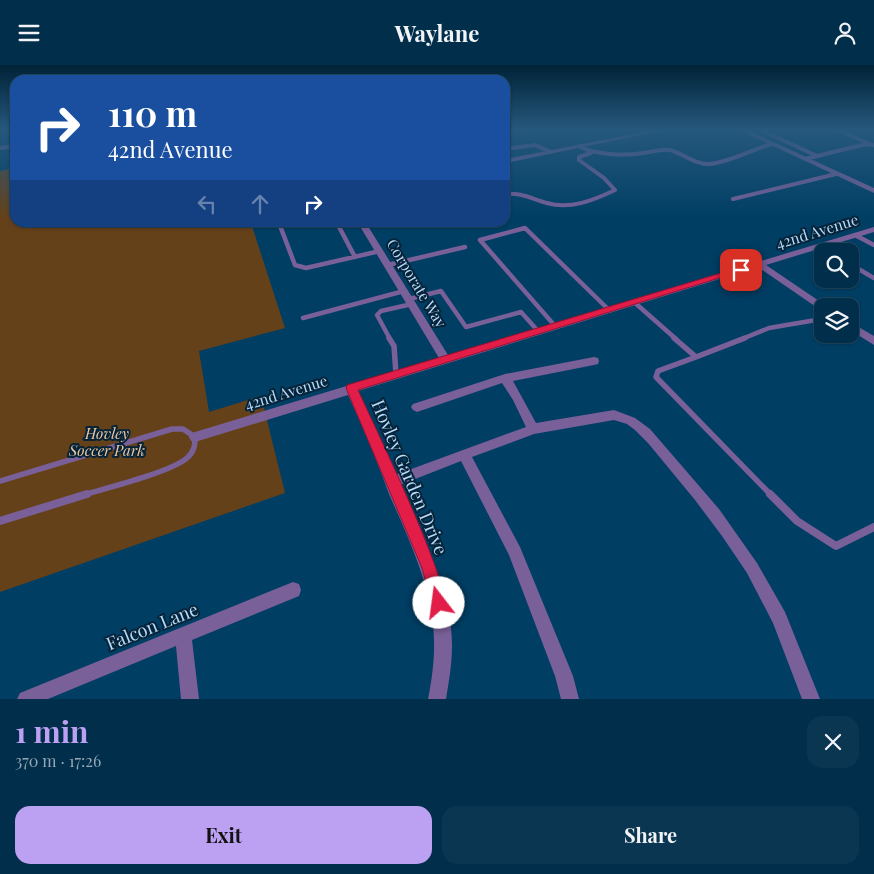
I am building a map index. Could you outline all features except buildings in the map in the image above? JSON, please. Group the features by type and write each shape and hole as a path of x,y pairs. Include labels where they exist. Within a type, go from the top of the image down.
{"street":[{"path":"805,159 874,191"},
{"name":"Corporate Way","path":"365,227 445,359"},
{"name":"42nd Avenue","path":"837,243 855,235 874,230"},
{"name":"42nd Avenue","path":"195,437 759,264 814,251"},
{"path":"759,264 814,302"},
{"path":"859,331 874,341"},
{"path":"417,407 505,378 594,361"},
{"path":"505,378 518,398 533,429"},
{"name":"Hovley Garden Drive","path":"351,388 429,568 439,603 445,639 444,672 437,699"},
{"path":"391,482 533,429 614,415 626,417 637,424 710,506 753,568 775,609 810,699"},
{"path":"464,454 515,552 564,676 570,699"},
{"name":"Falcon Lane","path":"26,699 293,590"},
{"path":"183,635 190,699"}],"lane":[{"path":"510,194 526,194 546,203 560,206 588,200 615,190 604,178 579,161 579,159"},
{"path":"689,159 699,163 717,163 737,159"},
{"path":"733,199 836,174"},
{"path":"281,227 295,265 306,268 380,251"},
{"path":"339,227 356,257"},
{"path":"555,326 480,240 525,228 609,310"},
{"path":"855,235 874,245"},
{"path":"388,265 465,247"},
{"path":"859,269 874,278"},
{"path":"303,318 442,291 466,327 521,311 538,331"},
{"path":"396,374 394,346 377,315 381,311 408,298"},
{"path":"634,302 696,357"},
{"path":"814,320 769,328 658,371 656,377 797,521 836,546 874,527"},
{"path":"0,481 172,429 183,429 195,437 196,444 193,452 175,466 0,521"}],"green space":[{"name":"Hovley Soccer Park","path":"10,169 10,227 252,227 285,328 199,351 209,412 261,396 285,493 0,592 0,171"}],"route":[{"path":"439,603 429,568 351,388 741,270"}]}
